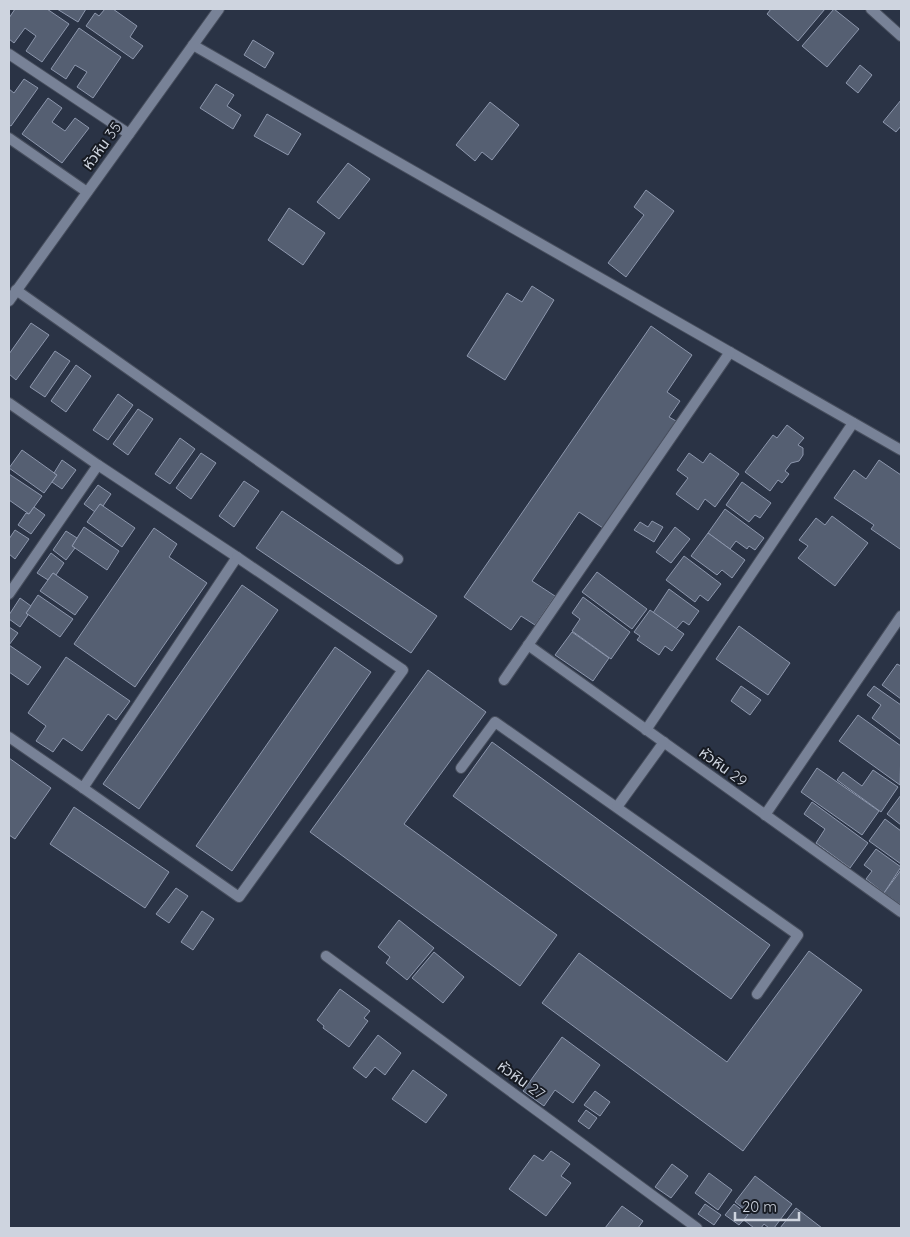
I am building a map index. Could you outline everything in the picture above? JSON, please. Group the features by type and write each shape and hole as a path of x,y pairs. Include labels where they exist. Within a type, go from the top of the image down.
{"street":[{"name":"หัวหิน 35","path":"9,301 220,9"},
{"path":"871,9 901,36"},
{"path":"193,45 901,450"},
{"path":"9,54 129,134"},
{"path":"9,138 87,192"},
{"path":"16,290 398,559"},
{"path":"504,680 730,352"},
{"path":"9,403 98,466 237,557 403,670 239,897 9,737"},
{"path":"646,730 853,423"},
{"path":"9,594 98,466"},
{"path":"83,788 237,557"},
{"path":"765,815 901,616"},
{"name":"หัวหิน 29","path":"528,645 901,912"},
{"path":"461,768 495,722 798,936 757,994"},
{"path":"617,807 664,742"},
{"name":"หัวหิน 27","path":"326,956 697,1228"}],"building":[{"path":"15,9 47,9 69,24 42,62 26,51 36,36 25,28 14,43 9,39 9,18"},
{"path":"57,9 86,9 78,22"},
{"path":"105,9 113,9 137,26 130,37 143,46 133,59 86,26 95,13 99,16"},
{"path":"771,9 825,9 798,41 767,14"},
{"path":"834,9 859,29 827,67 802,46"},
{"path":"79,28 121,57 93,98 77,87 87,72 75,65 66,79 51,69"},
{"path":"253,40 274,53 265,68 244,55"},
{"path":"860,65 872,75 858,93 846,83"},
{"path":"24,79 38,88 11,126 9,125 9,89 14,93"},
{"path":"216,84 234,95 227,106 241,115 233,129 200,108"},
{"path":"48,98 62,108 52,122 65,131 75,118 89,128 62,163 22,134"},
{"path":"901,100 901,126 896,132 883,122"},
{"path":"490,102 519,125 492,160 482,152 475,161 456,145"},
{"path":"267,114 301,134 288,155 254,136"},
{"path":"348,163 370,179 339,219 317,202"},
{"path":"646,190 674,211 626,277 608,263 644,215 634,207"},
{"path":"289,208 325,233 303,265 268,240"},
{"path":"532,286 554,300 505,380 467,356 507,293 522,302"},
{"path":"31,323 49,335 16,380 9,374 9,354"},
{"path":"651,326 692,355 667,392 680,401 669,417 676,421 603,528 579,512 532,581 555,596 535,625 521,616 511,630 464,597"},
{"path":"55,351 70,361 45,397 30,387"},
{"path":"76,365 91,376 66,412 51,401"},
{"path":"118,394 133,405 108,440 93,430"},
{"path":"138,409 153,419 128,455 113,444"},
{"path":"787,425 804,438 798,445 803,448 803,455 799,461 791,463 785,471 789,474 782,483 778,480 770,491 745,472 773,435 777,438"},
{"path":"180,438 195,449 170,484 155,474"},
{"path":"22,450 57,475 44,493 9,468"},
{"path":"201,453 216,463 191,499 176,488"},
{"path":"689,453 703,463 710,453 739,474 715,507 705,499 698,510 676,494 688,478 677,470"},
{"path":"62,460 76,470 62,489 52,482 57,475 54,473"},
{"path":"879,460 901,475 900,549 871,529 874,525 834,498 854,470 866,479"},
{"path":"9,474 42,496 29,514 9,500"},
{"path":"244,481 259,491 234,527 219,516"},
{"path":"742,482 771,503 760,518 755,515 749,522 726,505"},
{"path":"98,485 111,494 103,506 100,504 95,512 84,504"},
{"path":"100,504 135,528 122,547 87,522"},
{"path":"34,507 45,515 31,534 18,525 26,513 29,514"},
{"path":"725,509 764,538 755,550 749,546 747,549 736,541 730,549 708,533"},
{"path":"282,511 437,616 411,653 256,548"},
{"path":"832,516 868,543 835,586 798,558 808,546 799,540 816,518 825,525"},
{"path":"652,521 663,527 654,542 634,530 640,522 648,527"},
{"path":"84,527 119,551 107,570 72,546"},
{"path":"675,527 690,539 671,563 656,552"},
{"path":"154,528 177,544 169,557 207,583 135,687 74,644"},
{"path":"15,530 29,539 15,559 9,554 9,539"},
{"path":"66,531 77,538 72,546 75,548 66,560 53,550"},
{"path":"708,533 745,560 732,578 722,570 717,575 691,556"},
{"path":"51,553 64,563 56,575 53,573 48,580 37,573"},
{"path":"684,556 721,584 708,601 700,595 695,602 666,580"},
{"path":"597,572 647,609 632,629 582,592"},
{"path":"53,573 88,597 75,615 40,591"},
{"path":"242,585 278,610 139,809 103,784"},
{"path":"669,589 699,611 689,625 683,621 676,629 653,613"},
{"path":"38,595 73,619 60,637 26,613"},
{"path":"583,597 630,632 611,659 572,631 580,619 572,613"},
{"path":"20,598 31,606 26,613 28,615 20,627 9,619 9,615"},
{"path":"650,610 684,634 672,651 665,646 659,655 637,640 640,636 634,632"},
{"path":"739,626 790,663 768,695 716,659"},
{"path":"9,627 18,633 9,645"},
{"path":"572,632 609,658 593,681 555,655"},
{"path":"9,645 41,667 28,685 9,672"},
{"path":"335,647 371,672 232,871 196,846"},
{"path":"66,657 130,701 116,720 108,714 82,751 63,738 53,752 36,741 46,726 28,713"},
{"path":"897,664 901,666 901,699 882,685"},
{"path":"428,670 486,712 404,824 557,935 520,986 310,832"},
{"path":"741,686 761,700 750,715 731,701"},
{"path":"874,686 901,705 901,740 872,718 881,705 867,695"},
{"path":"858,715 901,746 900,785 839,741"},
{"path":"492,742 770,945 731,999 453,796"},
{"path":"9,758 51,788 15,839 9,835"},
{"path":"817,768 879,811 862,835 801,792"},
{"path":"873,770 898,787 881,812 837,780 843,772 862,786"},
{"path":"901,795 901,825 887,814"},
{"path":"812,802 868,843 850,868 816,843 825,829 804,814"},
{"path":"74,807 169,872 145,908 50,844"},
{"path":"885,819 901,831 901,864 869,841"},
{"path":"876,849 901,867 884,893 866,879 872,871 864,865"},
{"path":"901,870 901,905 884,893"},
{"path":"176,888 188,896 169,923 156,914"},
{"path":"202,911 214,919 193,950 181,942"},
{"path":"399,920 434,948 407,980 386,963 390,957 378,947"},
{"path":"809,951 862,990 743,1151 542,1003 579,953 727,1062"},
{"path":"434,952 464,977 443,1003 412,978"},
{"path":"340,989 370,1011 364,1018 368,1021 349,1047 323,1028 324,1026 317,1020"},
{"path":"378,1035 401,1053 385,1075 375,1067 366,1078 353,1068"},
{"path":"562,1037 600,1065 573,1103 555,1090 544,1106 523,1091"},
{"path":"413,1070 447,1095 426,1123 392,1099"},
{"path":"595,1091 610,1102 600,1116 584,1105"},
{"path":"586,1110 597,1118 589,1129 578,1121"},
{"path":"551,1151 570,1164 561,1176 571,1183 546,1216 509,1189 534,1155 543,1161"},
{"path":"672,1164 688,1176 671,1198 655,1187"},
{"path":"709,1173 732,1190 718,1210 695,1193"},
{"path":"755,1176 792,1204 774,1228 769,1228 764,1224 761,1228 754,1228 744,1220 749,1213 735,1202"},
{"path":"705,1204 721,1215 714,1225 698,1214"},
{"path":"734,1204 748,1215 739,1225 725,1215"},
{"path":"622,1206 643,1221 638,1228 605,1228"},
{"path":"796,1208 822,1228 780,1228"}]}
